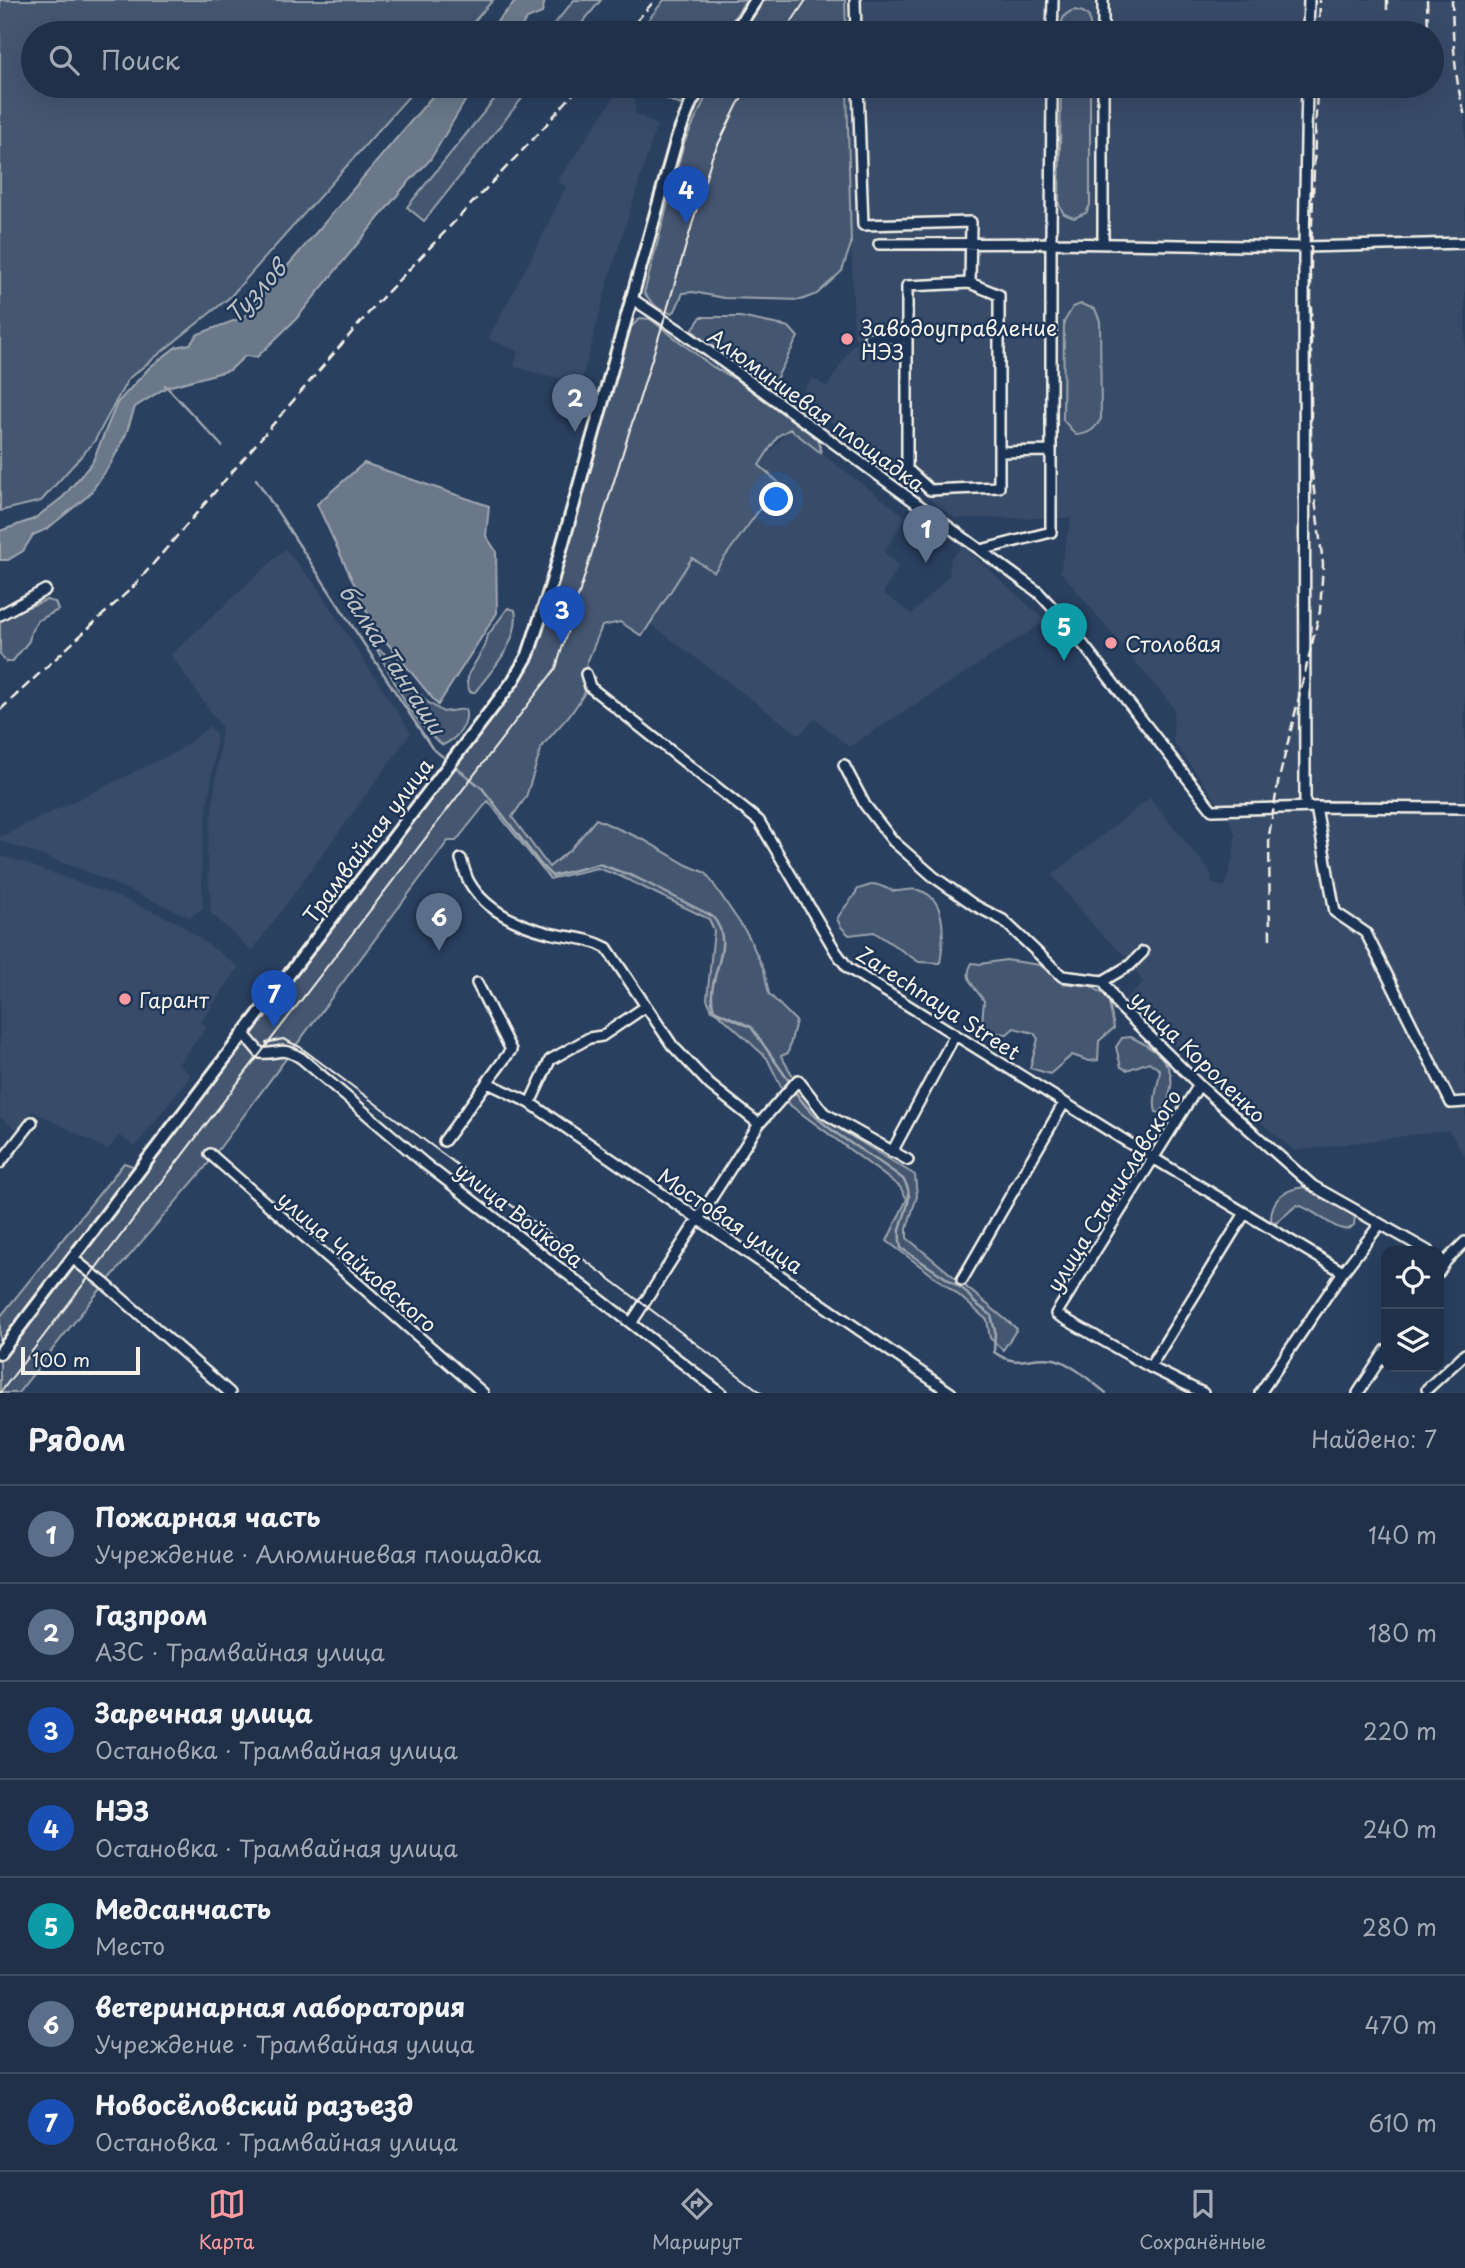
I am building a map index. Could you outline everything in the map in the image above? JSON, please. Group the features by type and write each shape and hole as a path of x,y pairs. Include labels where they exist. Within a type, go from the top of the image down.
{"main road":[{"path":"742,21 756,0"},
{"name":"Трамвайная улица","path":"0,1353 513,681 528,655 551,585 677,138 694,98"}],"street":[{"path":"855,0 856,21"},
{"path":"1052,21 1053,0"},
{"path":"1103,0 1103,21"},
{"path":"1308,21 1309,0"},
{"path":"858,98 863,225 971,222 970,283"},
{"path":"981,550 1051,532 1052,98"},
{"path":"1103,98 1103,243"},
{"path":"1307,98 1304,247 1304,807 1465,808"},
{"path":"879,244 1103,243 1304,247 1465,243"},
{"path":"970,283 999,295 999,487 930,490 907,469 907,285 970,283"},
{"name":"Алюминиевая площадка","path":"631,298 682,332 1038,592 1064,620 1212,810 1304,807"},
{"path":"869,337 907,339"},
{"path":"999,452 1051,451"},
{"path":"0,615 46,590"},
{"name":"Zarechnaya Street","path":"586,674 590,687 759,821 848,968 1153,1158 1343,1272"},
{"name":"улица Короленко","path":"844,765 865,804 893,841 934,877 974,905 1003,920 1062,976 1103,981 1119,1006 1199,1085 1313,1186 1419,1246"},
{"path":"1316,807 1335,912 1366,933 1451,1103 1465,1102"},
{"path":"461,859 468,880 487,904 506,918 548,932 591,939 607,948 672,1045 710,1085 759,1124"},
{"path":"1103,981 1130,965 1143,952"},
{"path":"444,1140 511,1050 477,983"},
{"path":"530,1103 550,1060 589,1038 602,1036 645,1007"},
{"name":"улица Войкова","path":"243,1033 260,1054 290,1051 301,1058 424,1163 721,1393"},
{"path":"892,1152 955,1035"},
{"path":"632,1322 759,1124 798,1080 824,1113 908,1160"},
{"name":"Мостовая улица","path":"488,1083 530,1103 951,1393"},
{"name":"улица Станиславского","path":"1150,1367 1056,1314 1199,1085"},
{"path":"962,1280 1064,1103"},
{"path":"0,1163 32,1122"},
{"name":"улица Чайковского","path":"210,1154 483,1393"},
{"path":"1203,1393 1150,1367 1245,1213"},
{"path":"1261,1393 1343,1272 1380,1223"},
{"path":"1444,1258 1465,1242"},
{"path":"72,1258 230,1393"},
{"path":"1427,1389 1465,1354"},
{"path":"1358,1393 1381,1358"}],"shaded area":[{"path":"0,0 493,0 475,21 21,21 21,98 407,98 230,297 128,379 94,442 41,501 0,511"},
{"path":"517,0 545,0 542,13 525,21 497,21"},
{"path":"574,0 601,0 584,21 557,21"},
{"path":"664,0 746,0 732,21 647,21"},
{"path":"764,0 845,0 846,21 751,21"},
{"path":"845,0 1465,0 1465,1157 1449,1130 1294,1151 1123,1001 1143,982 1125,956 1099,932 1052,875 1150,798 1211,873 1212,884 1225,887 1234,853 1235,834 1228,817 1173,741 1174,708 1060,571 1071,518 954,518 799,398 812,378 827,387 853,344 857,345 858,339 854,338 847,98 1444,98 1444,21 846,21"},
{"path":"1074,10 1083,12 1090,21 1062,21"},
{"path":"431,98 467,98 430,160 404,187 296,319 257,357 245,356 230,370 167,387 135,407 126,434 111,463 89,495 47,529 33,535 23,551 8,560 0,560 0,531 34,519 63,497 92,463 117,403 150,367 176,347 190,344 198,334 244,317"},
{"path":"495,98 522,98 424,221 407,207"},
{"path":"614,98 632,98 635,100 635,113 657,125 608,281 581,384 514,367 518,351 488,339 566,186 557,182"},
{"path":"664,98 685,98 681,105"},
{"path":"705,98 847,98 851,244 842,271 817,294 801,300 724,298 693,292 683,293 675,311 671,313 659,308 644,293 684,143"},
{"path":"1061,98 1090,98 1090,205 1086,213 1074,218 1064,214 1059,205"},
{"path":"1081,304 1095,309 1100,321 1101,419 1091,431 1076,435 1063,420 1064,322 1073,307"},
{"path":"701,317 740,317 789,327 798,337 776,379 764,379 730,364 692,330"},
{"path":"640,318 650,319 713,367 735,379 819,440 821,453 790,429 778,436 759,465 779,483 714,572 692,558 642,636 620,622 602,626 586,665 595,677 573,711 542,746 526,797 512,817 549,867 571,849 596,819 644,840 706,873 748,935 764,970 769,994 796,1021 788,1053 781,1056 800,1093 831,1124 915,1175 917,1196 907,1228 907,1238 1017,1329 1003,1350 990,1338 987,1320 955,1292 887,1241 907,1199 900,1187 790,1105 767,1058 712,1010 707,999 714,930 709,919 620,876 597,868 550,879 488,801 456,841 448,841 204,1169 95,1296 18,1393 0,1393 0,1361 533,656 631,327"},
{"path":"789,429 906,517 884,552 899,566 883,593 912,614 949,576 951,558 963,546 1046,621 849,747 815,719 799,735 649,623 692,558 715,571 779,484 759,465"},
{"path":"364,463 489,506 486,536 496,551 497,613 438,705 374,627 317,504"},
{"path":"285,549 314,583 411,733 252,951 211,913 207,853 222,728 171,655"},
{"path":"46,600 55,602 58,610 37,621 29,641 12,662 6,662 0,654 0,618"},
{"path":"508,608 515,610 514,632 497,664 475,692 470,692 467,683 469,673 485,646 488,635"},
{"path":"376,648 384,653 426,701 443,712 465,709 464,726 453,739 443,745 422,726"},
{"path":"210,726 217,737 201,855 203,908 190,917 81,869 0,841 0,837 178,751"},
{"path":"0,856 129,901 177,922 239,967 201,1022 207,1027 178,1064 191,1075 135,1147 119,1135 108,1150 33,1111 17,1130 0,1117"},
{"path":"874,884 895,891 918,890 935,901 943,931 940,963 919,962 874,932 849,935 841,927 837,919 858,889"},
{"path":"1006,960 1040,965 1061,983 1091,986 1108,997 1114,1028 1099,1041 1098,1060 1089,1061 1072,1055 1050,1074 1030,1068 1038,1039 1034,1033 1014,1028 1007,1034 992,1033 982,1022 984,1001 969,979 969,969 972,963"},
{"path":"1131,1037 1160,1056 1169,1070 1170,1095 1160,1113 1156,1112 1155,1102 1160,1070 1149,1062 1127,1070 1121,1067 1116,1047 1122,1038"},
{"path":"124,1163 136,1167 0,1346 0,1317"},
{"path":"1305,1187 1355,1215 1354,1225 1347,1229 1338,1228 1297,1205 1276,1223 1271,1220 1273,1206 1280,1196"}],"waterway":[{"path":"165,385 222,446"},
{"name":"балка Тангаши","path":"256,479 432,748 447,760"},
{"name":"балка Тангаши","path":"452,764 482,788 552,876 599,864 635,877 712,916 722,939 713,986 714,1010 751,1027 791,1084"},
{"name":"балка Тангаши","path":"794,1090 804,1104 830,1129 903,1179 909,1198 900,1230 901,1248 964,1290 991,1315 995,1331 994,1352 1017,1361 1045,1358 1060,1361 1081,1373 1106,1393"}],"tram line":[{"path":"792,21 806,0"},
{"path":"0,1393 556,668 712,157 742,98"},
{"path":"266,1043 283,1039 300,1047 762,1393"}],"railway":[{"path":"637,21 655,0"},
{"path":"1319,21 1320,0"},
{"path":"1387,0 1387,10"},
{"path":"1427,0 1428,21"},
{"path":"1452,0 1456,73 1465,116"},
{"path":"0,710 134,586 378,302 570,98"},
{"path":"1270,939 1269,835 1278,783 1320,611 1323,564 1311,466 1311,251 1317,98"}],"place":[{"name":"НЭЗ","path":"686,224"},
{"name":"Заводоуправление НЭЗ","path":"847,339"},
{"name":"Газпром","path":"575,432"},
{"name":"Пожарная часть","path":"926,563"},
{"name":"Столовая","path":"1111,643"},
{"name":"Заречная улица","path":"562,644"},
{"name":"Медсанчасть","path":"1064,661"},
{"name":"ветеринарная лаборатория","path":"439,951"},
{"name":"Гарант","path":"125,999"},
{"name":"Новосёловский разъезд","path":"274,1028"}],"water label":[{"name":"Тузлов","path":"255,291"}]}
